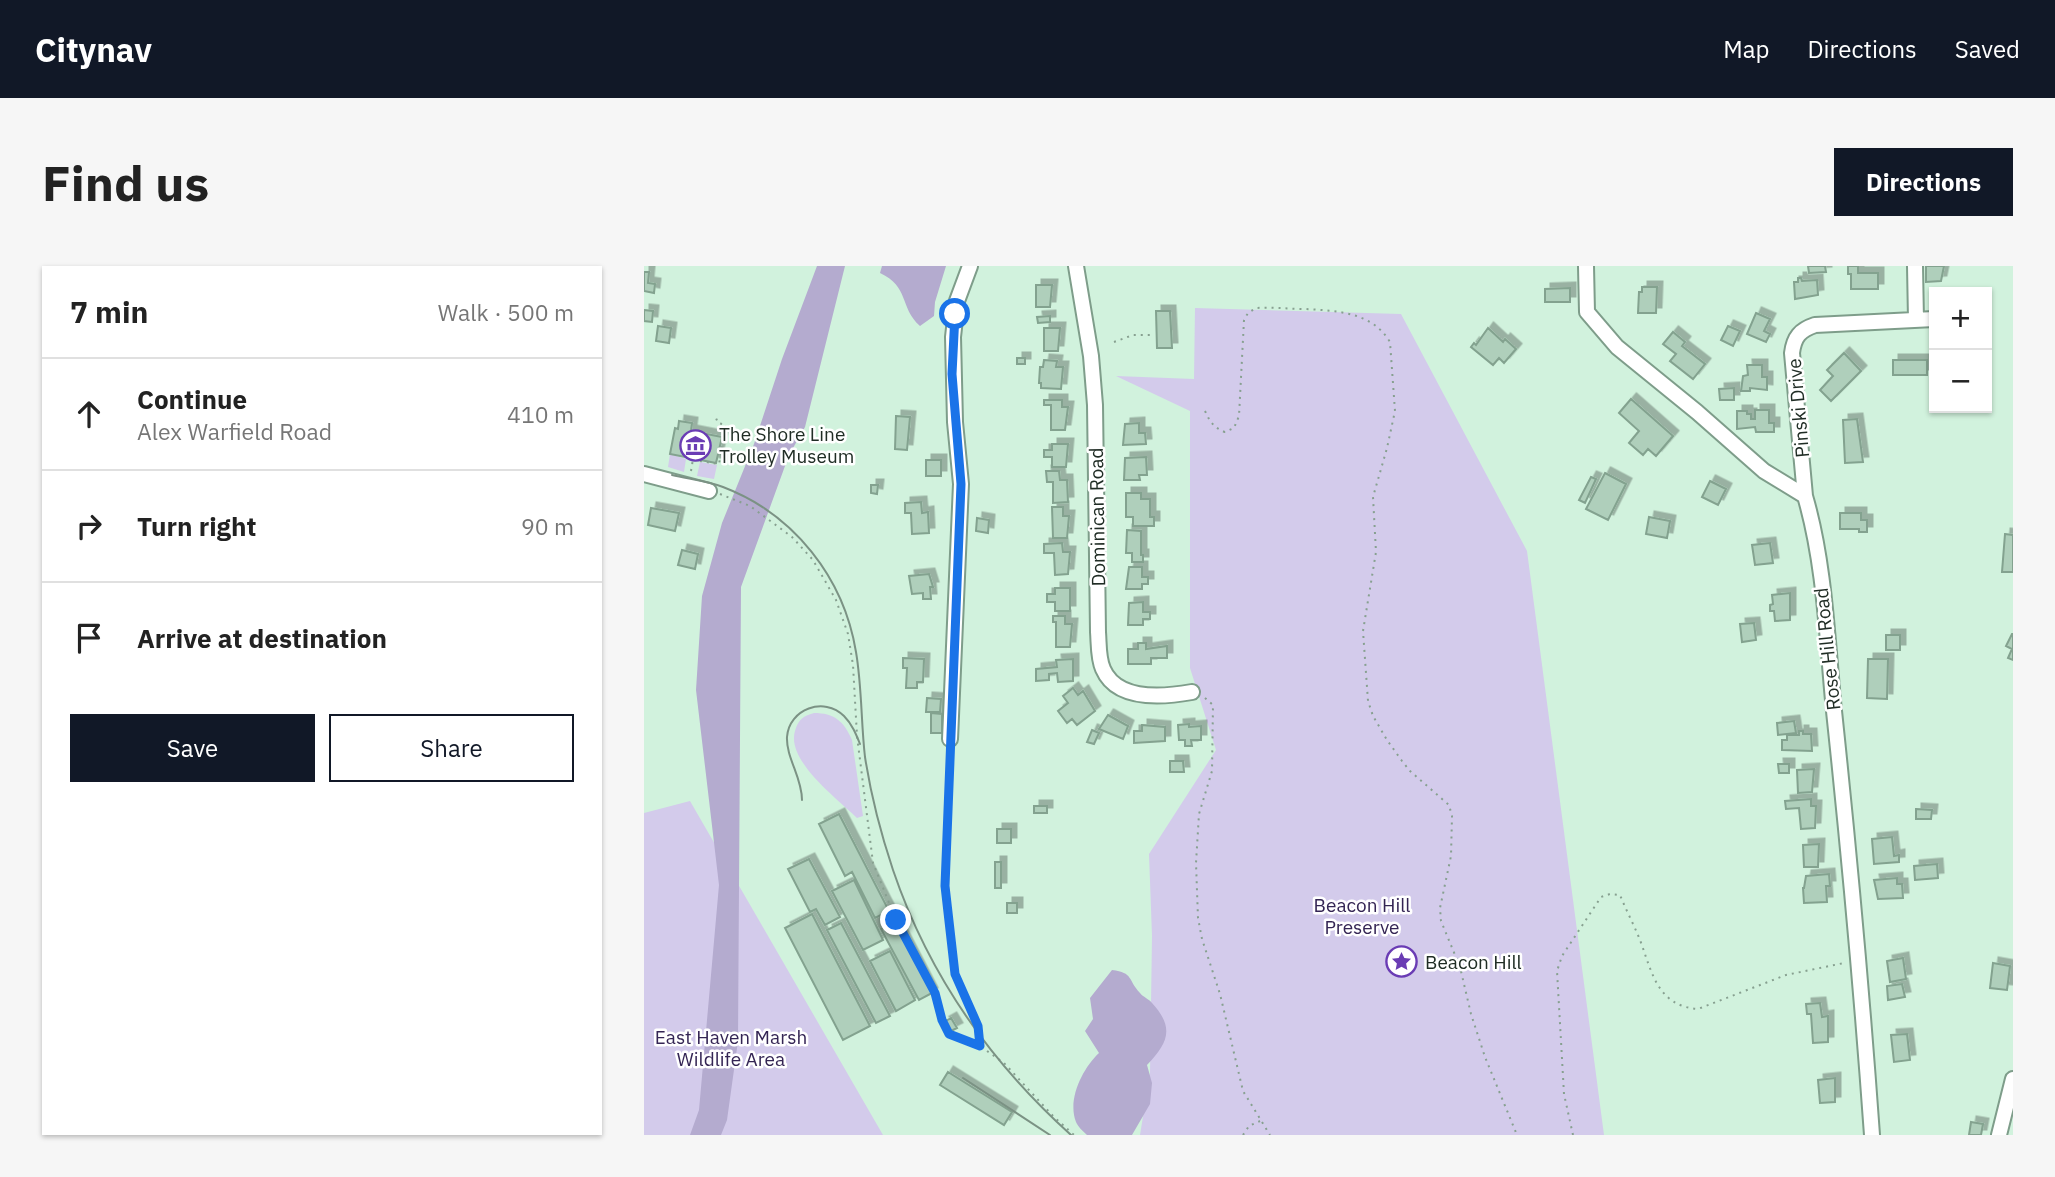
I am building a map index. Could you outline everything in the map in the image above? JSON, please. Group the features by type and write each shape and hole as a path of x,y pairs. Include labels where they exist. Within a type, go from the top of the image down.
{"street":[{"path":"950,739 961,484 955,422 953,337 957,301 970,266"},
{"name":"Dominican Road","path":"1076,266 1091,356 1095,405 1098,632 1101,662 1107,676 1126,691 1147,696 1192,692"},
{"path":"1586,266 1587,312 1617,347 1765,471 1805,496"},
{"path":"1915,266 1916,320"},
{"name":"Pinski Drive","path":"1805,496 1792,353 1799,333 1815,325 1929,319"},
{"path":"644,474 716,493"},
{"name":"Rose Hill Road","path":"1805,496 1813,523 1822,601 1859,960 1872,1135"},
{"path":"1998,1135 2013,1079"}],"path":[{"path":"1205,411 1211,424 1217,429 1225,432 1234,428 1238,416 1244,320 1248,313 1256,308 1336,310 1375,324 1390,342 1395,411 1373,497 1376,552 1363,631 1368,701 1373,716 1402,761 1416,777 1450,804 1451,856 1440,908 1441,921 1460,967 1485,1057 1517,1135"},
{"path":"1114,342 1133,335 1153,335"},
{"path":"690,478 693,459 719,464 726,425 718,423 716,418"},
{"path":"716,493 750,506 786,532 820,570 836,600 848,634 853,665 857,736 873,863 896,920 935,993 942,1020 949,1034 980,1046 1004,1063 1074,1135"},
{"path":"1192,692 1213,705 1214,718 1212,771 1199,814 1196,863 1198,918 1220,994 1243,1091 1270,1135"},
{"path":"950,739 945,869 948,929 955,974 978,1026 980,1046"},
{"path":"1573,1135 1564,1094 1557,971 1562,956 1601,897 1620,895 1658,986 1670,1000 1684,1008 1698,1009 1713,1005 1763,982 1786,975 1859,960"},
{"path":"1243,1135 1249,1126 1261,1120"}],"green space":[{"name":"Beacon Hill Preserve","path":"1195,308 1401,314 1527,551 1604,1135 1140,1135 1150,1073 1152,936 1149,854 1216,750 1190,668 1190,411 1116,376 1194,379"},
{"path":"670,454 686,459 684,472 668,467"},
{"path":"700,462 717,465 714,479 697,476"},
{"path":"814,713 838,719 849,733 863,816 857,818 827,790 798,755 794,743 796,727 802,719"},
{"name":"East Haven Marsh Wildlife Area","path":"690,801 883,1135 644,1135 644,813"}],"shaded area":[{"path":"817,266 845,266 805,427 789,455 741,587 738,1041 727,1120 721,1135 690,1135 699,1110 719,885 696,690 702,596 722,523 754,444"},
{"path":"882,266 946,266 935,302 934,316 920,326 913,319 896,285 880,273"},
{"path":"1112,970 1127,975 1140,993 1152,1003 1164,1020 1166,1035 1160,1050 1147,1065 1152,1083 1150,1104 1132,1135 1087,1135 1076,1122 1075,1094 1082,1075 1099,1053 1085,1031 1093,1019 1090,998"}],"building":[{"path":"1808,266 1825,266 1826,272 1809,273"},
{"path":"1848,266 1858,266 1858,273 1878,273 1878,289 1851,289"},
{"path":"1926,266 1944,266 1941,281 1926,282"},
{"path":"644,272 649,272 648,283 655,284 654,293 644,291"},
{"path":"1798,278 1802,281 1817,280 1818,295 1795,299 1794,282 1798,282"},
{"path":"1036,285 1052,285 1050,307 1036,307"},
{"path":"1642,287 1657,287 1656,313 1638,313 1639,292 1642,292"},
{"path":"1570,288 1570,302 1545,302 1545,289"},
{"path":"644,310 653,311 652,322 644,321"},
{"path":"1156,311 1170,311 1172,348 1157,348"},
{"path":"1756,313 1770,319 1764,331 1770,334 1766,342 1747,334"},
{"path":"1050,316 1050,322 1038,323 1037,317"},
{"path":"658,326 671,328 669,343 656,341"},
{"path":"1728,326 1740,331 1733,346 1721,340"},
{"path":"1044,328 1060,328 1058,351 1044,351"},
{"path":"1488,328 1503,342 1505,339 1516,349 1504,363 1499,358 1493,365 1471,347 1474,343 1476,345"},
{"path":"1673,332 1685,342 1682,346 1705,364 1693,379 1670,361 1676,354 1663,344"},
{"path":"1844,353 1861,371 1831,401 1820,390 1833,376 1827,370"},
{"path":"1017,358 1025,358 1025,364 1017,364"},
{"path":"1044,360 1057,361 1056,367 1063,367 1061,389 1041,388 1040,367 1043,367"},
{"path":"1893,360 1927,360 1927,375 1893,375"},
{"path":"1747,365 1762,365 1762,377 1767,377 1767,390 1750,388 1750,391 1741,391 1743,376 1748,375"},
{"path":"1734,388 1734,400 1720,400 1719,389"},
{"path":"1631,399 1673,436 1656,456 1648,449 1643,455 1629,443 1639,431 1619,413"},
{"path":"1044,400 1062,400 1062,407 1068,407 1065,430 1051,430 1051,405 1044,405"},
{"path":"1755,410 1769,410 1769,423 1774,423 1774,432 1756,432 1755,427 1737,429 1737,411 1747,411 1747,414 1751,414 1751,419 1755,419"},
{"path":"896,416 910,417 907,450 895,449"},
{"path":"1857,419 1863,462 1845,463 1843,420"},
{"name":"The Shore Line Trolley Museum","path":"679,421 692,423 691,431 722,437 716,463 670,454"},
{"path":"1139,423 1139,433 1145,433 1146,444 1123,445 1125,424"},
{"path":"1052,444 1068,444 1066,467 1052,467 1052,457 1044,457 1044,450 1052,450"},
{"path":"1146,457 1147,475 1139,475 1140,480 1124,480 1125,458"},
{"path":"926,460 941,460 941,476 926,476"},
{"path":"1046,471 1059,471 1060,480 1067,480 1068,502 1053,503 1053,482 1047,482"},
{"path":"1605,473 1626,484 1608,520 1586,509"},
{"path":"1591,477 1596,479 1585,503 1579,500"},
{"path":"1710,481 1726,489 1718,505 1702,497"},
{"path":"871,485 878,485 877,494 871,493"},
{"path":"1126,493 1141,493 1141,499 1150,499 1150,517 1154,517 1154,526 1133,526 1133,517 1126,517"},
{"path":"921,502 922,513 928,512 929,533 912,534 911,513 905,513 905,503"},
{"path":"1052,507 1063,507 1063,516 1069,516 1067,538 1053,538"},
{"path":"651,508 679,513 675,531 648,525"},
{"path":"1840,513 1861,513 1861,520 1867,520 1867,532 1840,529"},
{"path":"1649,517 1670,521 1667,538 1646,534"},
{"path":"977,518 989,520 988,533 976,531"},
{"path":"1127,530 1141,531 1143,562 1132,562 1132,553 1126,553"},
{"path":"2005,534 2013,535 2013,572 2002,572"},
{"path":"1062,543 1063,552 1070,552 1068,574 1055,575 1054,553 1044,553 1044,544"},
{"path":"1770,543 1773,563 1755,565 1752,545"},
{"path":"682,550 698,554 695,569 678,565"},
{"path":"1129,567 1142,567 1142,577 1148,577 1148,584 1142,584 1142,589 1126,589"},
{"path":"929,574 933,587 930,587 931,599 923,599 923,593 912,594 909,576"},
{"path":"1055,588 1070,588 1070,611 1055,611 1055,602 1047,602 1047,594 1055,594"},
{"path":"1790,593 1790,620 1775,621 1774,611 1770,611 1770,605 1773,604 1772,595"},
{"path":"1143,602 1143,612 1150,612 1150,619 1143,619 1143,625 1128,625 1129,603"},
{"path":"1053,616 1065,616 1065,624 1072,624 1070,647 1056,647 1056,622 1053,622"},
{"path":"1754,623 1756,640 1742,642 1740,624"},
{"path":"2012,634 2013,660 2008,658 2012,649 2006,646"},
{"path":"1886,635 1900,635 1900,650 1886,650"},
{"path":"1138,643 1146,643 1146,649 1167,646 1167,658 1151,658 1151,664 1128,664 1128,649 1138,649"},
{"path":"903,658 924,659 923,682 917,682 917,688 906,688 907,668 903,668"},
{"path":"1073,659 1073,681 1058,682 1057,673 1049,674 1049,680 1036,681 1036,669 1057,667 1056,660"},
{"path":"1868,659 1888,659 1887,699 1867,698"},
{"path":"1073,688 1078,695 1083,691 1095,711 1077,725 1072,719 1067,723 1058,711 1068,703 1063,696"},
{"path":"927,698 941,699 940,712 926,712"},
{"path":"931,713 942,714 942,733 931,733"},
{"path":"1108,715 1128,726 1123,739 1099,729"},
{"path":"1794,721 1796,733 1778,735 1777,723"},
{"path":"1189,724 1189,727 1201,726 1201,740 1191,740 1192,746 1185,746 1185,740 1179,740 1178,725"},
{"path":"1142,725 1165,727 1165,741 1134,743 1134,731 1142,731"},
{"path":"1092,730 1099,733 1094,744 1087,742"},
{"path":"1799,731 1811,734 1812,751 1782,750 1782,740 1787,740 1787,735 1799,735"},
{"path":"1170,761 1183,761 1184,772 1170,772"},
{"path":"1778,764 1789,764 1789,773 1779,773"},
{"path":"1814,769 1812,792 1798,793 1797,770"},
{"path":"1811,799 1811,806 1816,806 1815,828 1801,829 1799,808 1786,809 1785,801"},
{"path":"1034,806 1047,806 1047,813 1034,813"},
{"path":"1916,809 1932,810 1931,819 1916,819"},
{"path":"839,814 889,911 875,918 852,872 845,876 819,824"},
{"path":"997,829 1011,829 1011,843 997,843"},
{"path":"1892,837 1894,856 1899,855 1899,862 1874,864 1872,839"},
{"path":"1819,844 1818,867 1804,867 1803,845"},
{"path":"809,859 840,917 825,925 816,909 810,912 788,869"},
{"path":"995,862 1001,862 1001,888 995,888"},
{"path":"1937,864 1938,878 1915,880 1914,866"},
{"path":"1829,874 1830,886 1826,886 1827,902 1804,903 1803,888 1806,876"},
{"path":"1897,878 1897,884 1902,884 1903,898 1878,899 1874,880"},
{"path":"854,880 883,940 863,950 832,891"},
{"path":"1007,903 1017,903 1017,913 1007,913"},
{"path":"812,914 870,1026 843,1040 785,928"},
{"path":"895,922 932,993 919,1000 881,929"},
{"path":"841,923 890,1016 876,1023 827,930"},
{"path":"890,951 915,1000 896,1011 870,961"},
{"path":"1903,958 1906,979 1890,982 1887,961"},
{"path":"1993,963 2010,966 2007,990 1990,988"},
{"path":"1902,984 1905,997 1888,1000 1887,986"},
{"path":"1820,1003 1822,1017 1828,1016 1828,1042 1813,1043 1811,1014 1807,1014 1806,1004"},
{"path":"951,1018 957,1028 951,1031 944,1022"},
{"path":"1907,1034 1910,1060 1894,1062 1891,1035"},
{"path":"948,1072 1012,1112 1004,1125 940,1085"},
{"path":"1835,1078 1835,1102 1820,1103 1818,1080"},
{"path":"1971,1122 1983,1124 1981,1135 1969,1135"}],"tram line":[{"path":"672,475 723,487 749,499 793,532 812,552 827,574 850,625 858,665 865,757 870,786 889,856 907,908 943,980 988,1046 1014,1077 1071,1135"},
{"path":"802,800 800,783 787,745 789,727 794,719 809,708 818,706 836,710 849,722 860,744"},
{"path":"963,1078 1050,1135"}],"place":[{"name":"The Shore Line Trolley Museum","path":"696,445"},
{"name":"Beacon Hill","path":"1402,962"}],"route":[{"path":"896,920 935,993 942,1020 949,1034 980,1046 978,1026 955,974 945,886 961,484 952,374 955,314"}]}
